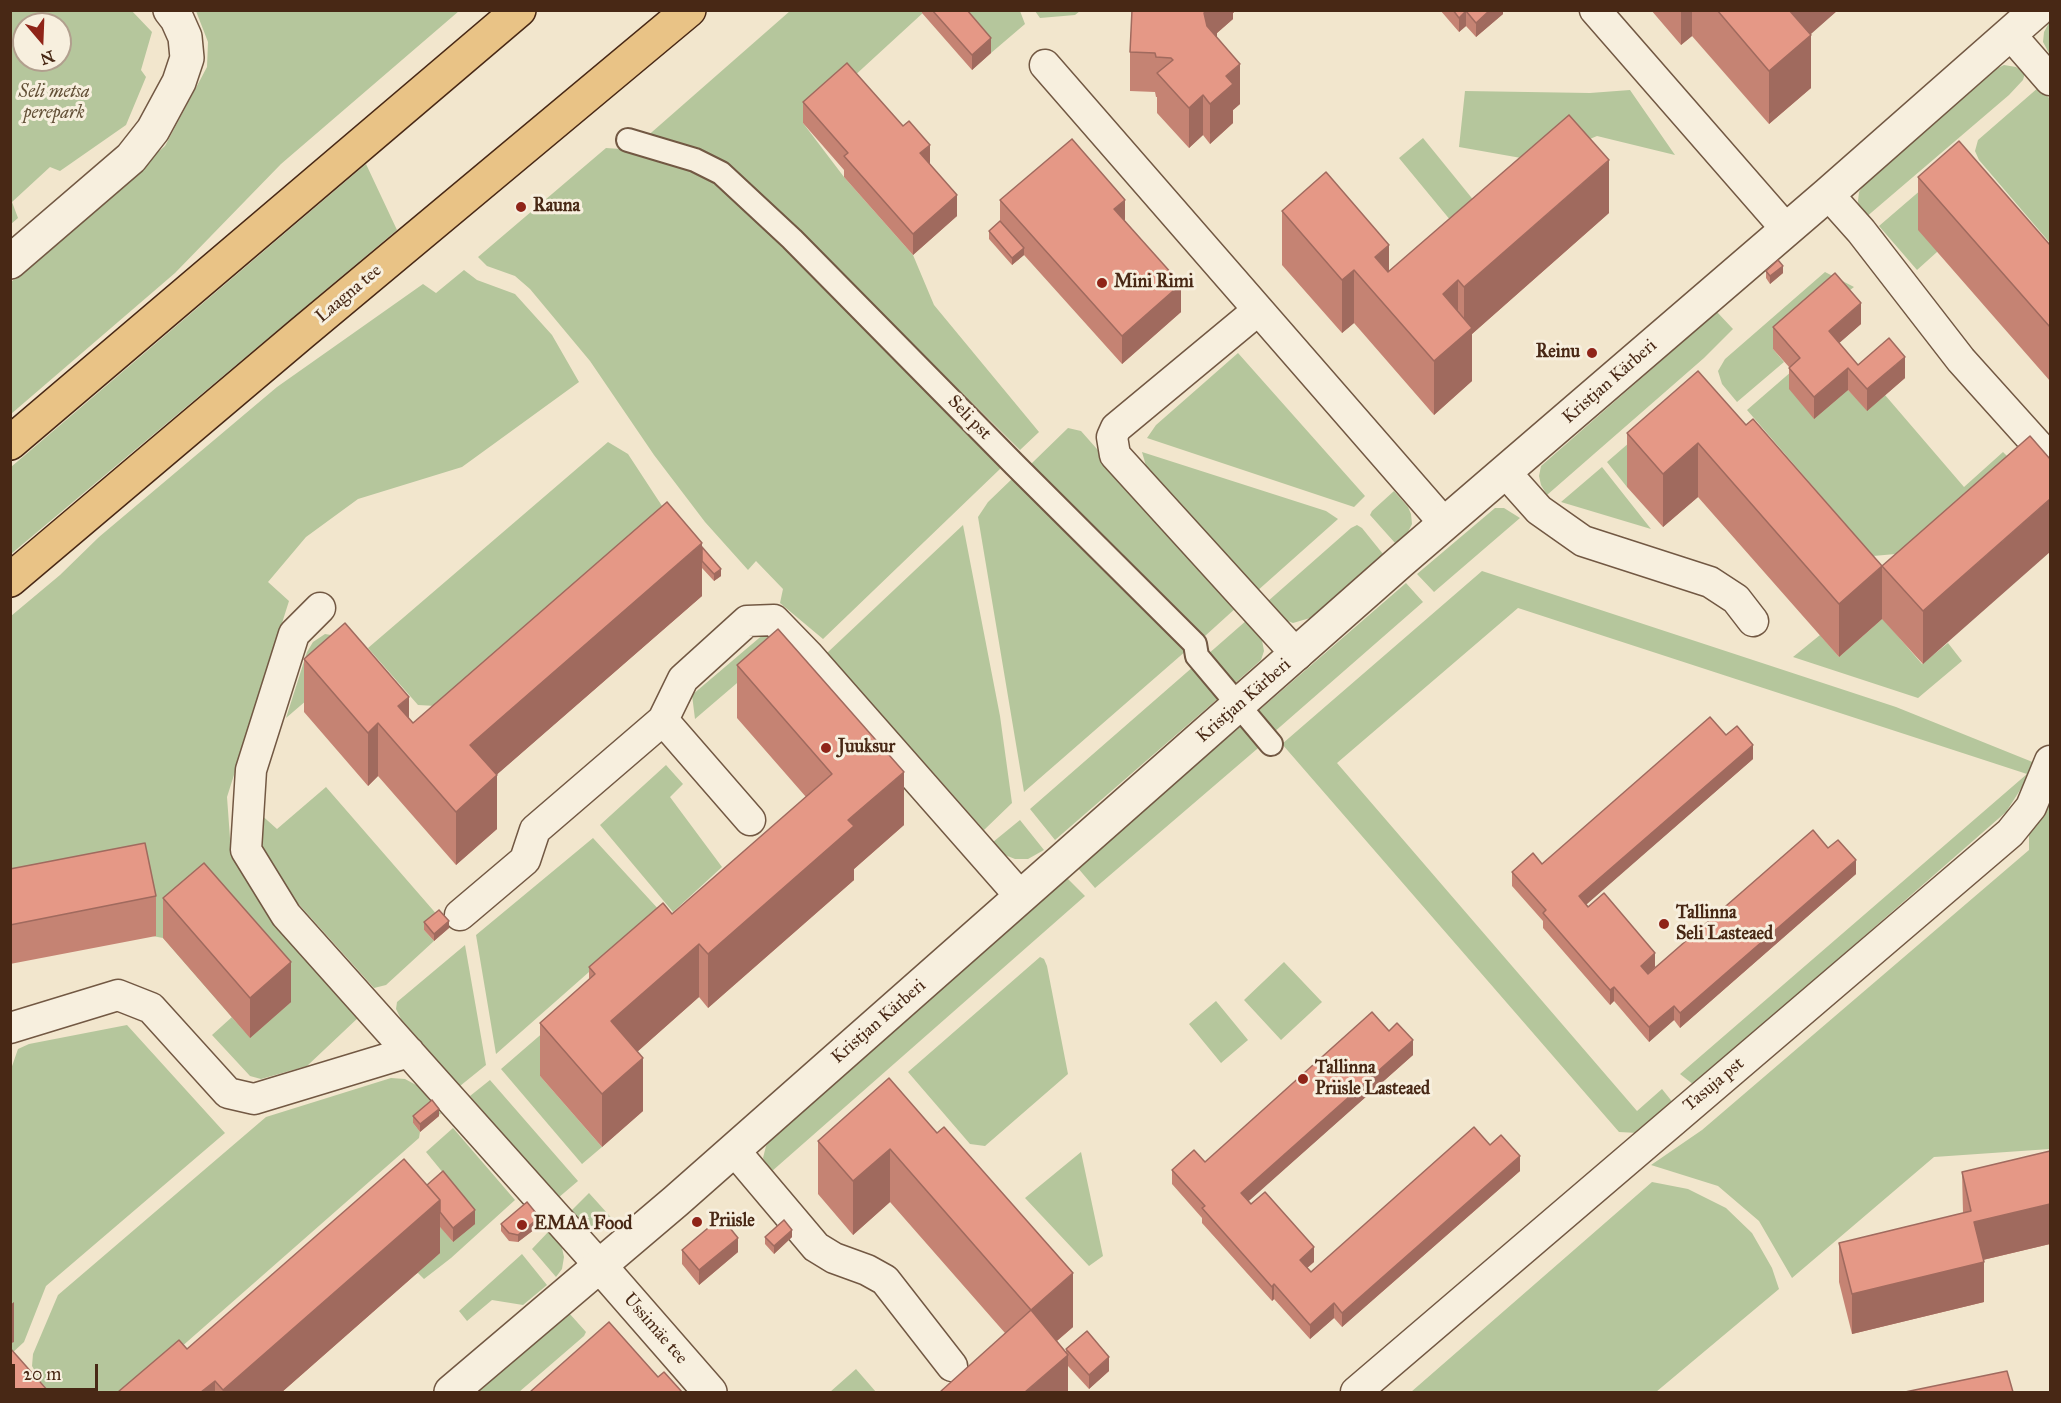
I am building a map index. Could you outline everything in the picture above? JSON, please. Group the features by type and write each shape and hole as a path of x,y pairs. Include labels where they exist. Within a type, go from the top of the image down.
{"main road":[{"path":"10,443 519,10"},
{"name":"Laagna tee","path":"10,580 689,10"}],"street":[{"path":"10,262 131,158 153,130 179,82 187,58 185,37 170,10"},
{"path":"1595,10 1787,230"},
{"name":"Kristjan Kärberi","path":"451,1392 734,1150 1445,524 1787,230 2037,10"},
{"path":"2010,34 2050,80"},
{"path":"1045,66 1445,524"},
{"name":"Seli pst","path":"628,140 695,160 721,173 792,239 1195,644 1197,656 1271,744"},
{"path":"1828,194 1861,231 1960,360 2050,459"},
{"path":"1257,310 1116,428 1112,438 1115,455 1297,655"},
{"path":"1506,473 1539,510 1583,541 1710,582 1736,599 1753,621"},
{"path":"320,608 294,634 251,770 246,850 286,915 600,1266"},
{"path":"460,915 525,860 535,830 663,720 683,679 747,621 774,620 808,655 1020,897"},
{"path":"663,720 750,820"},
{"name":"Tasuja pst","path":"1356,1392 2010,833 2031,807 2050,761"},
{"path":"10,1028 118,995 151,1008 228,1093 254,1099 409,1053"},
{"path":"734,1150 816,1247 834,1258 867,1270 885,1280 952,1366"},
{"name":"Ussimäe tee","path":"600,1266 710,1392"}],"green space":[{"name":"Seli metsa perepark","path":"10,11 132,11 152,32 141,70 146,77 126,125 60,171 50,167 12,202 18,218 11,224"},
{"path":"196,11 459,11 281,164 175,273 11,414 10,283 165,146 207,67 208,42"},
{"path":"790,11 925,11 803,123 844,177 913,255 934,305 1039,432 1020,450 772,205 718,166 644,139"},
{"path":"955,11 1020,11 1025,24 991,53"},
{"path":"1035,11 1080,11 1075,15 1040,18"},
{"path":"2050,21 2050,55 2043,42 2044,32"},
{"path":"2004,65 2016,67 2025,73 2023,80 2009,95 1865,218 1859,209 1858,201 1859,192 1866,182 1994,70"},
{"path":"2039,87 2050,99 2050,243 1979,160 1975,151 1978,140"},
{"path":"1630,90 1675,155 1597,136 1538,161 1459,147 1465,91 1590,93"},
{"path":"1423,138 1475,202 1451,221 1399,158"},
{"path":"606,148 636,150 718,176 1000,462 1000,469 823,639 780,603 783,589 756,561 748,570 705,522 654,455 590,361 530,289 515,276 487,266 478,257"},
{"path":"366,164 397,230 11,554 11,467"},
{"path":"1951,164 1937,252 1917,270 1879,226"},
{"path":"464,270 477,280 515,294 552,335 579,382 462,467 358,499 306,537 268,582 289,601 227,797 230,838 241,868 360,1016 307,1066 261,1079 250,1076 212,1035 232,1017 163,938 11,909 11,616 60,575 99,537 277,387 423,284 436,293"},
{"path":"1825,272 1854,287 1773,349 1784,362 1737,402 1722,384 1718,371 1725,359"},
{"path":"1717,312 1733,329 1704,358 1547,495 1539,476 1541,466"},
{"path":"1238,353 1365,496 1354,507 1147,438 1156,425"},
{"path":"1792,371 1848,390 1867,410 1885,395 1964,487 2003,452 2011,460 1907,553 1873,556 1747,410"},
{"path":"1690,390 1710,392 1886,585 1883,619 1922,664 1948,643 1962,661 1918,698 1793,657 1820,635 1839,657 1882,619 1753,472 1627,487 1607,462"},
{"path":"1068,428 1081,431 1237,607 1205,636 1031,464"},
{"path":"608,442 628,454 664,509 436,706 418,705 368,648"},
{"path":"1142,452 1326,511 1338,519 1256,592 1148,473"},
{"path":"1602,467 1651,529 1561,502"},
{"path":"1014,477 1187,650 1024,792 978,517 988,502"},
{"path":"1394,491 1408,507 1412,524 1408,532 1395,543 1370,515"},
{"path":"1495,508 1504,508 1520,518 1434,592 1417,574"},
{"path":"963,525 1000,716 1012,803 984,830 827,653"},
{"path":"1357,525 1383,554 1310,618 1293,623 1285,620 1267,602"},
{"path":"1482,571 1896,707 2035,763 2006,812 1694,1085 1680,1074 2027,774 1518,608 1337,763 1637,1111 1662,1089 1674,1104 1638,1133 1619,1132 1282,744"},
{"path":"1406,583 1423,602 1273,733 1256,713"},
{"path":"1247,620 1261,635 1264,651 1261,660 1233,685 1207,655"},
{"path":"765,633 778,648 695,719 692,695"},
{"path":"325,634 337,636 357,657 286,718 307,652 313,642"},
{"path":"1194,666 1222,695 1055,840 1030,809"},
{"path":"1246,722 1264,743 1095,888 1077,867"},
{"path":"666,765 683,784 670,797 722,867 673,912 600,825"},
{"path":"326,787 439,917 424,930 434,941 386,985 374,988 277,880 258,840 258,812 277,829"},
{"path":"2050,796 2050,1149 1934,1157 1792,1278 1759,1221 1718,1186 1651,1165 1702,1130 2029,850 2029,826"},
{"path":"1020,820 1044,850 1028,859 1015,859 1005,855 993,842"},
{"path":"593,838 661,912 496,1054 476,935"},
{"path":"1067,878 1085,896 771,1172 763,1158 766,1146 772,1137"},
{"path":"656,935 540,1076 602,1147 582,1164 501,1069"},
{"path":"465,945 486,1065 460,1086 401,1019 396,1009 397,1002"},
{"path":"1040,957 1044,959 1047,966 1068,1074 985,1146 970,1144 908,1072"},
{"path":"1284,962 1322,1002 1281,1040 1244,1000"},
{"path":"1216,1001 1248,1040 1221,1063 1189,1024"},
{"path":"127,1025 225,1133 46,1286 24,1342 11,1354 10,1345 13,1342 10,1338 10,1072 18,1049 29,1044"},
{"path":"391,1078 405,1079 418,1086 441,1114 413,1123 420,1132 419,1138 130,1392 50,1392 41,1382 32,1366 33,1354 58,1295 266,1117"},
{"path":"490,1080 578,1181 558,1198 470,1096"},
{"path":"453,1128 515,1200 451,1258 424,1279 418,1273 146,1392 397,1175 453,1242 449,1180 426,1152"},
{"path":"1081,1152 1103,1256 1089,1266 1025,1198"},
{"path":"1652,1182 1688,1189 1726,1208 1752,1233 1772,1268 1779,1289 1656,1392 1411,1392"},
{"path":"589,1193 617,1224 607,1229 593,1229 584,1224 571,1211"},
{"path":"550,1230 562,1248 564,1257 562,1269 556,1277 532,1249"},
{"path":"522,1254 547,1285 523,1305 492,1300 467,1321 459,1311"},
{"path":"569,1313 586,1332 584,1336 519,1392 478,1392"},
{"path":"856,1369 876,1392 830,1392"}],"building":[{"path":"932,10 967,10 991,38 972,55"},
{"path":"1132,10 1207,10 1204,13 1207,26 1240,64 1226,76 1233,84 1210,104 1203,95 1189,108 1157,73 1173,60 1171,58 1156,57 1155,53 1130,52"},
{"path":"1453,10 1490,10 1476,23 1466,11 1459,18"},
{"path":"1717,10 1789,10 1811,35 1769,71"},
{"path":"847,63 903,126 909,121 930,145 920,153 957,195 913,234 844,156 848,153 803,102"},
{"path":"1569,115 1609,160 1464,287 1458,280 1443,294 1472,328 1434,361 1354,270 1342,280 1282,211 1326,172 1389,245 1375,257 1388,272"},
{"name":"Mini Rimi","path":"1072,139 1125,200 1114,209 1181,284 1122,336 1000,200"},
{"path":"1959,141 2050,245 2050,327 1918,177"},
{"path":"1000,221 1024,248 1012,258 989,231"},
{"path":"1778,260 1783,266 1770,276 1766,271"},
{"path":"1835,273 1861,303 1829,331 1858,365 1889,338 1905,357 1867,389 1848,368 1814,397 1789,368 1800,358 1773,327"},
{"path":"1698,371 1746,425 1753,419 1882,566 1839,604 1698,443 1663,474 1627,433"},
{"path":"2030,436 2050,459 2050,499 1923,611 1882,566"},
{"path":"667,502 702,543 470,745 497,775 456,812 378,723 368,733 304,659 345,623 409,697 398,706 413,723"},
{"path":"702,547 721,569 714,574 702,561"},
{"path":"778,629 904,772 848,820 854,826 708,954 699,944 611,1021 643,1058 602,1094 540,1023 595,974 589,967 663,903 672,914 832,774 737,665"},
{"path":"1710,717 1726,735 1737,726 1753,745 1579,896 1588,907 1604,893 1655,953 1641,966 1648,974 1813,830 1828,848 1838,840 1856,860 1680,1013 1674,1006 1649,1027 1614,987 1610,990 1543,913 1546,910 1512,872 1533,853 1542,864"},
{"path":"145,843 156,896 10,925 10,869"},
{"path":"204,863 291,962 250,998 163,898"},
{"path":"439,910 449,921 434,934 424,922"},
{"path":"1372,1012 1389,1031 1397,1023 1413,1040 1241,1193 1251,1204 1265,1192 1314,1247 1300,1260 1311,1272 1474,1127 1490,1145 1501,1135 1520,1156 1342,1313 1334,1303 1310,1325 1274,1284 1272,1287 1202,1208 1205,1206 1172,1170 1194,1150 1205,1162"},
{"path":"889,1078 937,1133 944,1127 1073,1273 1031,1310 890,1149 853,1181 818,1141"},
{"path":"432,1100 439,1109 420,1124 413,1116"},
{"path":"2050,1151 2050,1204 1974,1222 1984,1262 1852,1294 1839,1243 1971,1211 1962,1172"},
{"path":"404,1159 440,1200 223,1390 215,1381 201,1392 118,1392 179,1340 187,1349"},
{"path":"443,1171 475,1210 453,1228 440,1212 440,1200 427,1185"},
{"name":"EMAA Food","path":"527,1202 536,1213 535,1221 518,1235 509,1233 501,1224"},
{"path":"721,1217 738,1238 699,1270 682,1250"},
{"path":"784,1220 792,1230 774,1246 765,1237"},
{"path":"1031,1310 1068,1355 1025,1392 940,1392"},
{"path":"609,1322 658,1377 664,1372 682,1392 530,1392"},
{"path":"1087,1331 1109,1357 1089,1375 1066,1349"},
{"path":"10,1348 49,1392 10,1392"},
{"path":"2007,1371 2013,1392 1905,1392"}],"place":[{"name":"Rauna","path":"521,207"},
{"name":"Mini Rimi","path":"1102,283"},
{"name":"Reinu","path":"1592,353"},
{"name":"Juuksur","path":"826,748"},
{"name":"Tallinna Seli Lasteaed","path":"1664,924"},
{"name":"Tallinna Priisle Lasteaed","path":"1303,1079"},
{"name":"Priisle","path":"697,1222"},
{"name":"EMAA Food","path":"522,1225"}]}
